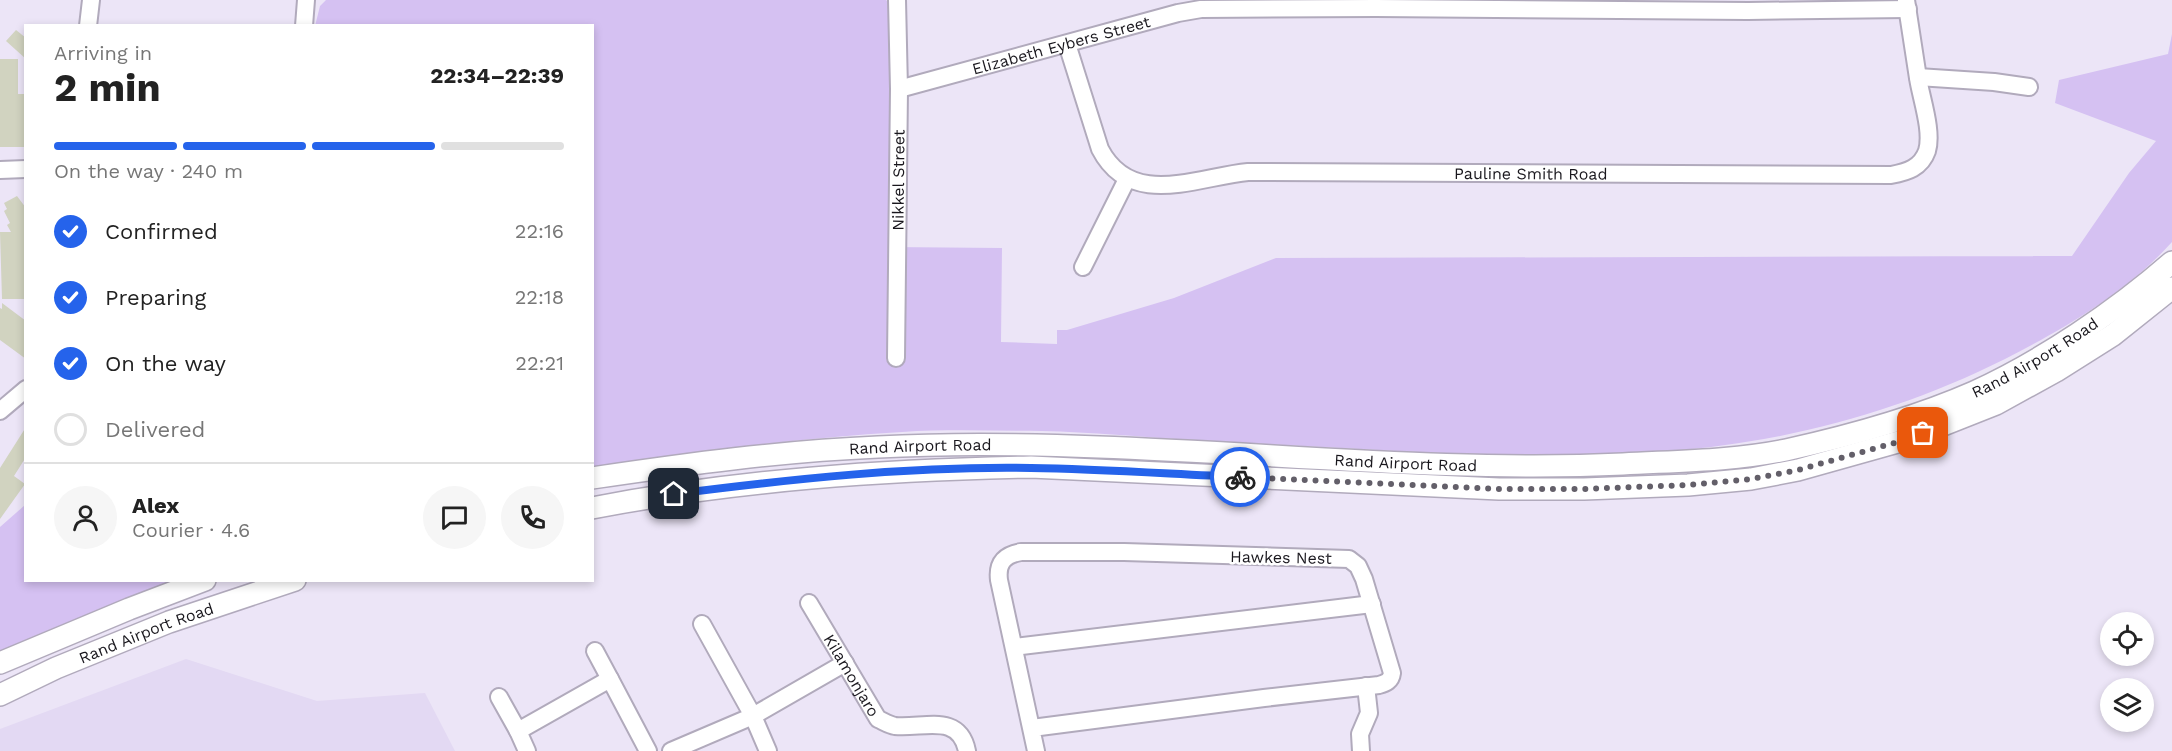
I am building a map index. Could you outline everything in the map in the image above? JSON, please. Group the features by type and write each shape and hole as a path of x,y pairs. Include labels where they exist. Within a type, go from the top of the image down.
{"main road":[{"name":"Rand Airport Road","path":"594,478 754,457 874,447 955,444 1098,447 1478,466 1550,467 1720,459 1785,450 1862,430 1923,412 1975,391 2021,368 2089,325 2172,262"},
{"name":"Rand Airport Road","path":"594,508 674,494 776,482 868,473 967,469 1031,468 1499,489 1595,489 1688,485 1751,479 1798,470 1905,440 1995,404 2056,371 2113,335 2172,288"},
{"name":"Rand Airport Road","path":"0,663 200,582"},
{"name":"Rand Airport Road","path":"0,694 56,668 169,622 289,582"}],"street":[{"path":"88,24 92,0"},
{"path":"304,24 306,0"},
{"name":"Nikkel Street","path":"896,358 900,89 897,0"},
{"name":"Elizabeth Eybers Street","path":"900,89 1178,13 1221,8 1748,11 1907,4"},
{"name":"Pauline Smith Road","path":"1067,44 1100,149 1114,170 1145,185 1161,186 1248,172 1891,175 1909,172 1915,168 1926,152 1928,137 1907,4"},
{"path":"1918,78 1994,82 2029,87"},
{"path":"0,170 24,169"},
{"path":"1083,267 1127,178"},
{"path":"0,411 24,391"},
{"name":"Hawkes Nest","path":"1032,728 1379,685 1387,682 1392,673 1372,604 1358,566 1349,559 1124,552 1009,554 1001,562 998,571 1036,751"},
{"name":"Kilamonjaro","path":"809,603 878,719 894,726 935,725 954,729 960,732 967,751"},
{"path":"1014,647 1372,604"},
{"path":"702,624 753,716 768,751"},
{"path":"595,651 648,751"},
{"path":"670,751 753,716 845,663"},
{"path":"518,731 610,679"},
{"path":"1361,751 1360,734 1369,713 1366,686"},
{"path":"499,697 527,751"}],"shaded area":[{"path":"326,0 886,0 889,3 891,25 889,247 1002,248 1001,342 1057,344 1057,330 1067,330 1174,298 1276,258 2072,256 2129,173 2156,141 2055,103 2059,80 2168,54 2172,34 2172,242 2135,277 2094,308 2050,335 1976,373 1888,408 1826,426 1718,446 1580,456 1487,455 1060,432 972,430 902,432 786,442 708,451 594,470 594,24 316,24 320,6"},
{"path":"24,506 24,582 176,582 0,653 0,527"},
{"path":"186,659 317,701 425,693 455,751 0,751 0,729"}],"building":[{"path":"16,30 24,36 24,57 6,41"},
{"path":"0,59 18,59 18,94 24,94 24,147 0,147"},
{"path":"17,196 24,205 24,299 2,299 0,232 11,232 7,225 10,223 4,211 7,209 4,203"},
{"path":"2,303 24,320 24,358 0,340 0,308 2,309"},
{"path":"24,430 24,460 14,476 24,485 0,519 0,468"}],"way so far":[{"path":"1240,477 1499,489 1688,485 1751,479 1798,470 1923,433"}],"route":[{"path":"674,494 868,473 967,469 1031,468 1240,477"}]}
